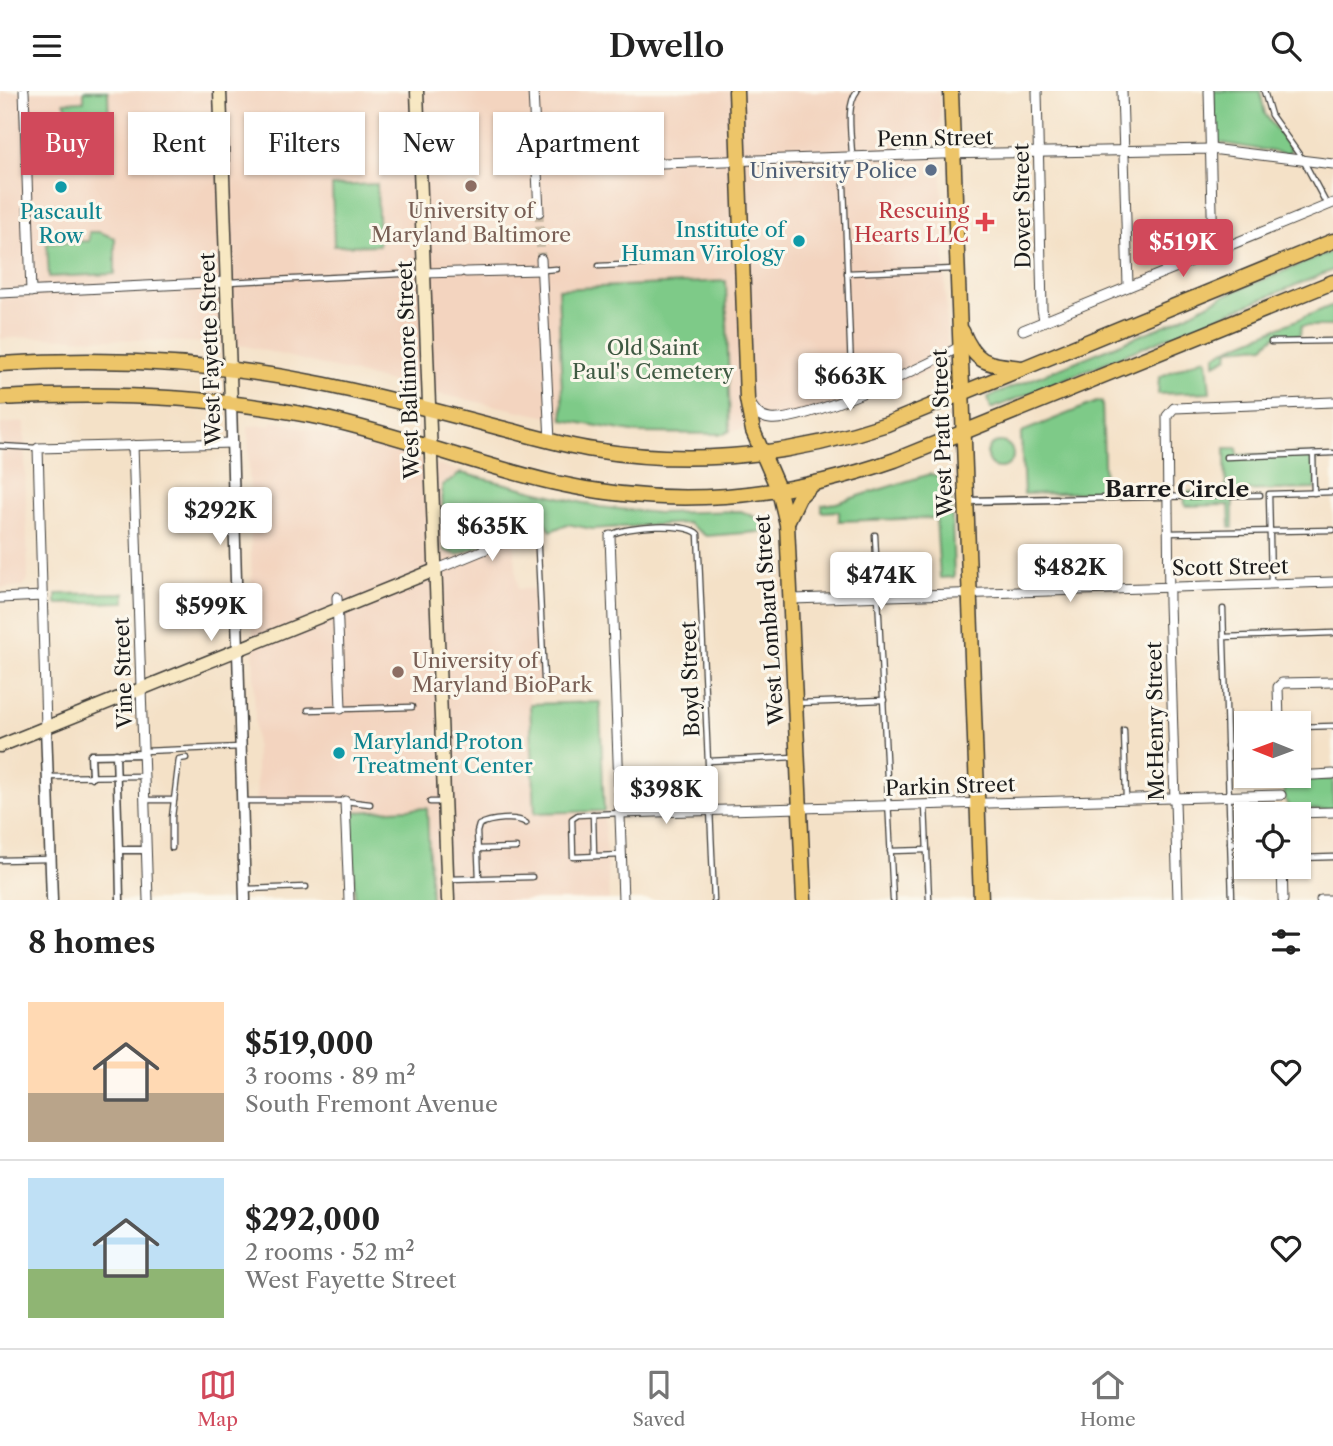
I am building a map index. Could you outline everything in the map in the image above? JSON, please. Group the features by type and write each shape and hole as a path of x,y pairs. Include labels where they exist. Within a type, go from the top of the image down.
{"main road":[{"name":"West Fayette Street","path":"220,91 231,403"},
{"name":"West Baltimore Street","path":"417,91 448,900"},
{"name":"West Lombard Street","path":"736,91 747,399 753,431 779,491 787,524 804,900"},
{"name":"West Pratt Street","path":"951,91 981,900"},
{"path":"0,363 120,360 230,368 317,383 597,450 663,458 700,459 802,447 859,433 1333,241"},
{"path":"0,398 84,394 154,396 231,403 325,419 548,481 619,494 700,499 779,491 868,470 1333,282"},
{"path":"959,325 975,356 994,365 1023,368"},
{"path":"787,524 799,497 812,484"},
{"path":"0,746 238,650 337,604 435,570"}],"street":[{"path":"24,91 31,292"},
{"path":"533,91 534,112"},
{"name":"Dover Street","path":"1037,91 1044,320"},
{"path":"1122,91 1128,285"},
{"path":"1209,91 1213,251"},
{"name":"Penn Street","path":"664,163 1211,149 1333,164"},
{"path":"537,175 539,212"},
{"path":"1023,330 1330,205"},
{"path":"424,273 541,265 550,440"},
{"path":"0,293 227,282"},
{"path":"747,399 758,414 772,419 804,414 939,359 960,346"},
{"name":"McHenry Street","path":"1178,900 1167,416 1174,408 1333,402"},
{"name":"West Fayette Street","path":"231,403 245,895"},
{"path":"52,900 38,448 233,443"},
{"name":"Vine Street","path":"133,445 148,900"},
{"path":"965,501 1056,499"},
{"path":"435,570 537,528"},
{"path":"611,536 623,900"},
{"name":"Scott Street","path":"792,599 1333,582"},
{"path":"0,598 43,596"},
{"path":"337,604 341,709"},
{"path":"1279,711 1278,687 1282,683 1333,682"},
{"path":"92,777 91,755 143,752"},
{"path":"116,754 121,900"},
{"path":"1311,775 1333,774"},
{"path":"1281,788 1281,802"},
{"name":"Parkin Street","path":"620,813 1281,795"},
{"path":"345,801 349,900"},
{"path":"1311,813 1333,812"},
{"path":"119,850 146,849"},
{"path":"1282,879 1283,900"},
{"path":"1321,900 1333,900"}],"lane":[{"path":"852,396 847,273 848,157 852,99 856,91"},
{"path":"1264,91 1271,115 1330,205"},
{"path":"599,266 644,264"},
{"path":"541,265 556,269"},
{"path":"847,273 957,269"},
{"path":"227,282 424,273"},
{"path":"1271,342 1333,341"},
{"path":"0,446 38,448"},
{"path":"1226,457 1333,453"},
{"path":"1313,454 1314,493"},
{"path":"1270,584 1269,494 1333,492"},
{"path":"1056,499 1260,495"},
{"name":"Boyd Street","path":"611,536 627,529 687,527 698,534 700,541 714,900"},
{"path":"537,528 544,679"},
{"path":"1170,533 1333,530"},
{"path":"875,535 893,900"},
{"path":"1223,609 1232,900"},
{"path":"1224,637 1333,633"},
{"path":"796,703 884,701"},
{"path":"308,710 412,707"},
{"path":"1311,727 1333,726"},
{"path":"1124,730 1126,799"},
{"path":"1227,746 1234,746"},
{"path":"143,752 241,747"},
{"path":"709,761 799,757"},
{"path":"173,848 174,800 179,759 186,758"},
{"path":"48,777 144,776"},
{"path":"144,800 174,800"},
{"path":"242,801 345,801 370,804"},
{"path":"430,802 444,802"},
{"path":"925,805 929,900"},
{"path":"620,813 578,815 572,819 573,857 622,855"},
{"path":"593,814 594,856"},
{"path":"479,879 477,832 481,823 522,820 526,823"},
{"path":"1230,843 1234,843"},
{"path":"478,849 516,848"},
{"path":"890,851 927,850"},
{"path":"1311,858 1333,857"},
{"path":"0,860 50,859"},
{"path":"447,879 532,877"},
{"path":"245,895 306,887"}],"shaded area":[{"name":"University of Maryland Baltimore","path":"0,91 939,91 948,363 834,412 807,420 730,431 725,281 558,289 563,420 444,395 246,346 174,341 27,337 0,339"},
{"name":"University of Maryland BioPark","path":"273,421 414,454 420,460 560,499 545,520 513,534 518,589 534,589 536,627 540,627 542,684 529,685 535,812 604,811 609,900 355,900 351,802 257,805 248,426 271,425"},
{"path":"24,422 28,580 23,586 0,588 0,424"}],"green space":[{"path":"84,91 108,91 109,112 66,112 64,102 84,101"},
{"path":"1213,91 1260,91 1265,114 1291,150 1287,154 1215,142"},
{"path":"377,184 379,245 334,246 332,186"},
{"path":"89,232 99,232 115,238 115,274 49,277 47,243 89,241"},
{"path":"1333,251 1333,270 991,409 988,397 1173,322 1223,296"},
{"name":"Old Saint Paul's Cemetery","path":"726,281 730,431 724,434 638,433 563,420 558,289"},
{"path":"1333,305 1333,326 1301,326 1300,335 1275,336 1264,346 1229,349 1228,357 1215,364 1215,356 1222,351"},
{"path":"1204,358 1207,360 1210,392 1158,394 1159,377"},
{"path":"1102,402 1105,492 1024,494 1021,436 1024,431"},
{"path":"1000,442 1009,446 1013,455 1009,464 1000,468 991,464 987,455 991,446"},
{"path":"1225,448 1237,448 1238,455 1315,454 1316,489 1233,491 1233,528 1230,528 1229,505 1185,506 1184,492 1226,491"},
{"path":"461,473 600,507 658,513 741,511 771,524 771,531 706,536 687,523 592,529 567,524 551,531 545,521 457,555 444,550 442,486"},
{"path":"930,474 944,477 951,491 954,577 940,578 936,518 839,521 839,511 822,512 822,505"},
{"path":"125,593 125,602 56,604 56,594"},
{"path":"600,702 604,811 535,813 530,704"},
{"path":"1312,778 1333,779 1333,810 1311,809 1311,802 1286,802 1286,788 1311,788"},
{"path":"427,808 431,900 355,900 351,816 354,812"}],"tunnel":[{"path":"539,212 541,259"}],"place":[{"name":"University Police","path":"931,170"},
{"name":"University of Maryland Baltimore","path":"471,186"},
{"name":"Pascault Row","path":"61,187"},
{"name":"Rescuing Hearts LLC","path":"985,222"},
{"name":"Institute of Human Virology","path":"799,241"},
{"name":"University of Maryland BioPark","path":"398,672"},
{"name":"Maryland Proton Treatment Center","path":"339,753"}],"district":[{"name":"Barre Circle","path":"1177,489"}]}
